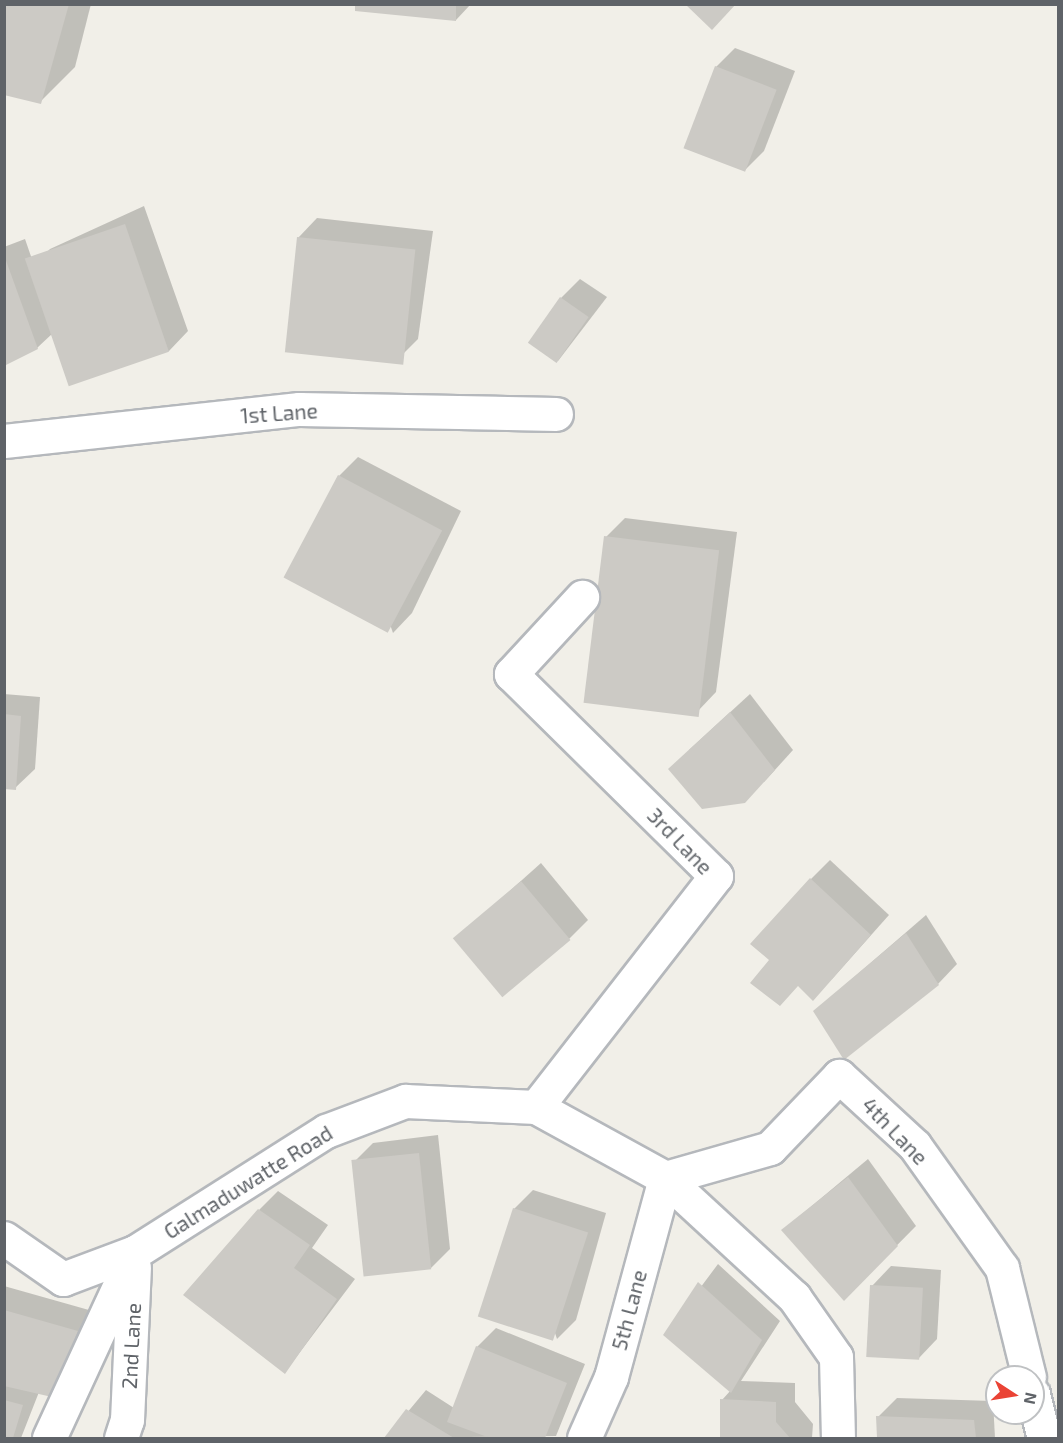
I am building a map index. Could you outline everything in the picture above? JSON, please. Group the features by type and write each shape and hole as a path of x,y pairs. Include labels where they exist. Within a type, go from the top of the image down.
{"street":[{"name":"1st Lane","path":"4,441 299,410 555,414"},
{"name":"3rd Lane","path":"536,1107 716,876 511,674 582,597"},
{"name":"4th Lane","path":"665,1178 770,1148 839,1076 915,1146 1002,1268 1026,1365"},
{"name":"Galmaduwatte Road","path":"4,1238 63,1279 135,1252 326,1131 405,1101 536,1107 665,1178 794,1298 836,1357 838,1438"},
{"name":"5th Lane","path":"584,1438 611,1377 665,1178"},
{"path":"49,1438 135,1252"},
{"name":"2nd Lane","path":"121,1438 127,1420 135,1252"}],"building":[{"path":"4,4 69,4 41,104 4,95"},
{"path":"355,4 456,4 456,21 355,11"},
{"path":"685,4 736,4 712,30"},
{"path":"715,66 777,90 745,172 683,148"},
{"path":"125,224 169,352 69,386 25,259"},
{"path":"297,237 415,249 403,365 285,352"},
{"path":"4,255 38,349 4,366"},
{"path":"560,297 589,317 557,363 528,343"},
{"path":"338,475 442,530 388,633 284,577"},
{"path":"604,536 719,550 699,717 584,703"},
{"path":"730,712 775,770 745,803 702,809 668,769"},
{"path":"4,714 21,716 16,790 4,789"},
{"path":"810,878 871,935 813,1001 798,986 780,1006 750,983 769,960 750,944"},
{"path":"521,881 570,940 502,997 453,938"},
{"path":"906,933 939,985 844,1060 813,1011"},
{"path":"419,1153 431,1269 364,1276 351,1160"},
{"path":"848,1177 898,1246 844,1301 781,1230"},
{"path":"513,1208 588,1232 553,1341 478,1316"},
{"path":"258,1209 310,1245 294,1268 337,1299 285,1374 183,1295"},
{"path":"698,1282 762,1340 731,1393 663,1335"},
{"path":"870,1285 923,1288 919,1360 866,1357"},
{"path":"4,1310 78,1331 52,1397 4,1386"},
{"path":"476,1346 567,1383 545,1438 490,1438 447,1422"},
{"path":"720,1399 776,1402 776,1422 790,1438 720,1438"},
{"path":"4,1400 23,1405 13,1438 4,1438"},
{"path":"406,1409 454,1438 384,1438"},
{"path":"876,1416 974,1420 976,1438 877,1438"}]}
